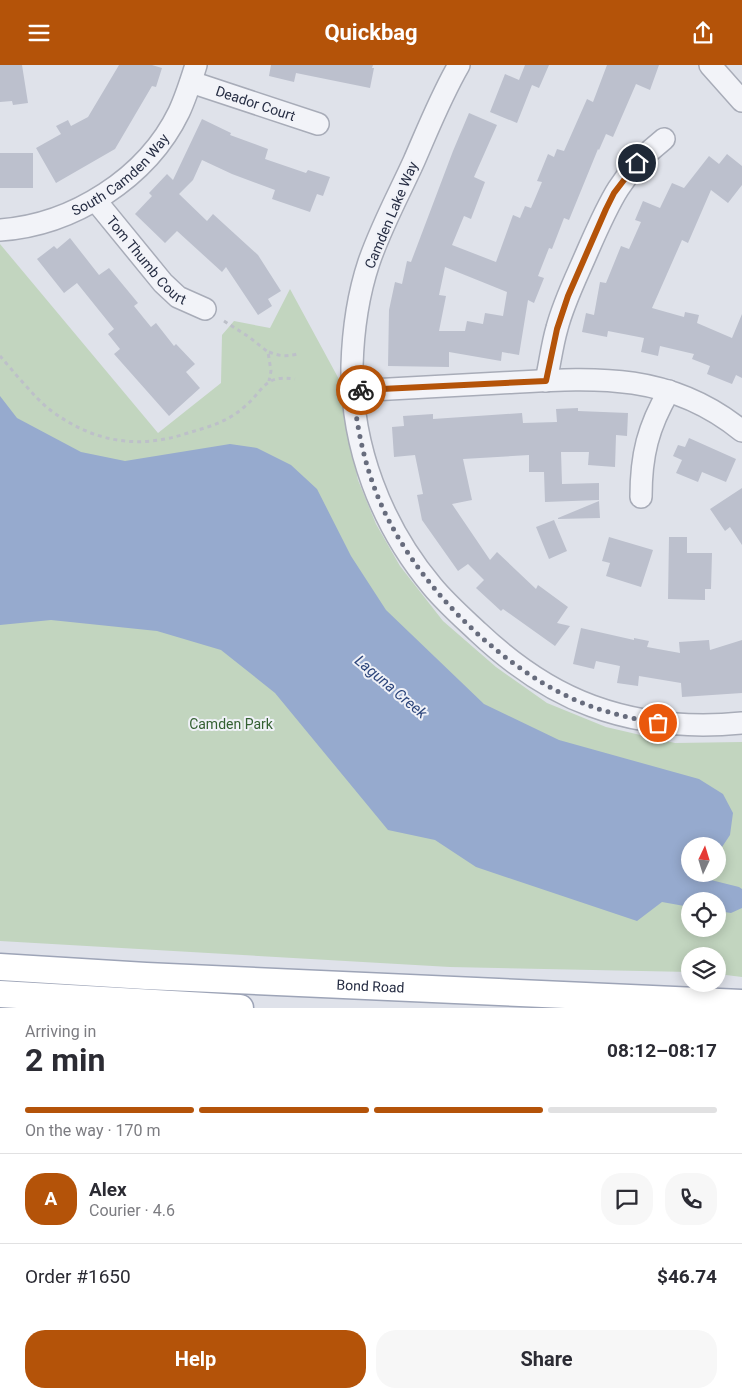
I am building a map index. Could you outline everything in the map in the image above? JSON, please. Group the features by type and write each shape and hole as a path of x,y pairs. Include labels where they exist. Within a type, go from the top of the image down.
{"main road":[{"name":"Bond Road","path":"0,967 146,976 742,1003"},
{"path":"0,994 146,1006 240,1008"}],"street":[{"path":"710,65 742,101"},
{"name":"Camden Lake Way","path":"456,69 369,262 360,296 354,331 353,391 358,430 366,464 378,497 393,529 411,559 433,587 458,614 500,652 517,666 553,689 593,707 658,723 680,725 742,723"},
{"name":"Deador Court","path":"193,73 318,124"},
{"name":"South Camden Way","path":"0,230 44,222 96,201 132,172 159,144 180,111 193,73"},
{"path":"546,381 557,329 565,304 606,209 625,177 643,157 664,139"},
{"name":"Tom Thumb Court","path":"96,201 162,283 178,297 204,309"},
{"path":"353,391 546,381 621,380 669,391 705,407 742,431"},
{"path":"641,497 643,457 647,440 652,423 669,391"},
{"path":"146,976 146,1006"}],"path":[{"path":"224,321 268,352 288,357 297,354"},
{"path":"268,352 271,371 269,381"},
{"path":"0,357 48,408 77,428 112,441 141,442 179,436 221,422 243,408 269,381 278,378 295,379"}],"green space":[{"name":"Camden Park","path":"0,244 158,433 221,383 222,335 234,321 270,328 290,289 341,383 347,431 358,480 376,524 400,566 443,621 496,667 547,703 606,727 675,743 742,742 742,977 726,975 726,947 681,947 681,972 450,967 0,941"}],"water":[{"name":"Laguna Creek","path":"0,396 17,418 81,452 125,461 230,444 257,448 291,465 317,489 351,556 386,610 484,704 559,740 699,779 723,794 733,813 730,835 726,841 726,837 681,837 681,883 723,883 739,887 742,889 742,908 731,913 726,912 726,892 681,892 681,905 662,902 637,921 476,867 435,840 388,830 275,693 221,650 157,631 51,620 0,625"}],"building":[{"path":"0,65 22,65 28,103 13,105 12,101 0,102"},
{"path":"119,65 152,65 162,68 156,87 152,86 115,149 56,183 36,148 61,134 56,126 68,120 71,126 88,117"},
{"path":"271,65 373,65 372,68 374,68 370,88 296,73 294,82 269,76"},
{"path":"525,65 549,65 539,88 532,85 517,123 490,112 505,74 519,80"},
{"path":"607,65 659,65 650,90 636,84 613,137 606,134 598,149 569,220 564,218 552,249 549,248 538,276 544,278 534,303 528,300 519,355 502,352 501,361 449,352 449,367 388,366 389,310 395,282 402,284 407,261 411,262 469,113 497,125 474,177 485,182 471,219 464,216 452,245 496,262 513,215 520,218 525,206 531,208 542,182 537,181 548,154 554,157 557,149 564,151 587,99 593,102","holes":["445,267 507,292 503,316 485,313 483,324 467,321 465,331 439,331 446,296 439,295"]},
{"path":"202,119 231,133 230,135 268,149 265,159 306,173 308,170 330,177 323,196 317,194 310,212 272,199 275,190 232,174 202,160 193,180 179,194 207,221 213,214 258,255 281,291 268,299 272,306 258,315 226,267 222,272 177,231 165,243 135,214 152,196 149,193 167,174 173,180"},
{"path":"0,153 33,153 33,188 0,188"},
{"path":"727,154 742,166 742,185 728,203 711,190 688,243 682,240 652,308 684,317 685,312 699,315 697,323 732,338 742,314 742,378 736,375 732,384 707,374 710,366 692,359 694,354 660,346 658,356 641,352 644,338 608,331 607,337 582,332 586,313 594,315 600,282 606,283 621,246 629,249 641,222 635,220 643,201 660,208 672,183 684,188 709,156 719,164"},
{"path":"70,238 99,275 109,268 138,303 134,306 151,327 156,323 174,346 176,344 195,364 186,372 200,388 169,416 114,354 120,349 108,334 114,329 77,283 64,293 37,259 54,246 57,249"},
{"path":"578,408 578,411 628,413 627,436 616,435 615,467 588,465 589,452 561,452 562,484 599,483 599,500 545,502 544,472 529,472 529,455 463,459 472,500 452,504 490,560 497,552 536,589 538,585 568,607 557,623 570,626 555,646 503,609 501,611 476,588 484,580 468,564 458,571 422,520 417,495 423,494 415,455 394,457 392,427 404,426 403,416 433,414 433,419 522,413 523,423 557,422 556,409"},
{"path":"689,438 736,459 726,482 702,472 698,482 676,473 682,460 673,456 678,445 685,447"},
{"path":"742,488 742,545 730,527 725,531 710,509"},
{"path":"599,501 600,518 558,519 558,518"},
{"path":"554,520 567,551 549,559 536,527"},
{"path":"609,537 653,550 641,587 606,576 610,563 602,561"},
{"path":"669,537 687,537 687,553 712,553 711,589 705,589 705,600 668,599"},
{"path":"581,628 634,640 634,638 649,641 647,647 680,653 679,642 709,640 710,650 742,640 742,693 682,697 681,683 639,676 638,686 617,683 620,666 596,661 594,669 573,664"}],"way so far":[{"path":"361,390 353,391 358,430 366,464 378,497 393,529 411,559 433,587 458,614 500,652 534,678 563,694 593,707 658,723"}],"route":[{"path":"361,390 546,381 557,329 568,296 614,193 637,163"}]}
